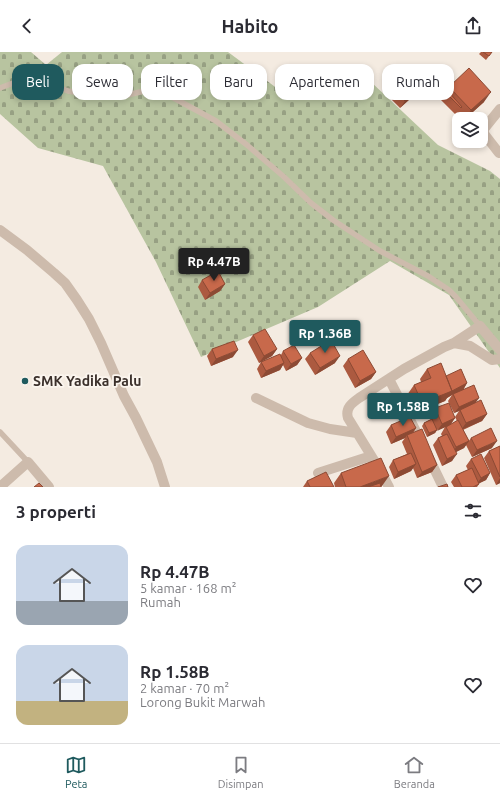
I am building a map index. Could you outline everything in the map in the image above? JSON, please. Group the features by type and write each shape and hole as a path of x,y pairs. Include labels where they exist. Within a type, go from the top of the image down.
{"street":[{"path":"499,154 482,130 500,109"},
{"path":"0,230 27,250 65,283 77,300 89,319 101,343 124,396 157,462 166,487"},
{"path":"389,487 348,418 346,412 347,410 354,402 390,379 480,326 500,350"},
{"path":"454,342 470,346 492,360 500,359"},
{"path":"390,379 443,487"},
{"path":"256,398 308,423 330,429 357,433"},
{"path":"318,472 371,456"},
{"path":"0,487 28,462 49,487"}],"lane":[{"path":"0,88 32,76 68,91 91,95 119,96 144,91 161,92 170,96 216,121 247,145 283,176 296,190 333,220 380,251 428,276 449,290 480,326"},
{"path":"0,432 28,462"}],"green space":[{"path":"0,52 31,52 45,64 12,64 12,100 64,100 64,64 47,64 62,52 228,52 244,64 210,64 210,100 267,100 267,81 275,87 275,100 374,100 374,85 382,92 382,100 390,100 438,145 490,171 500,179 500,368 449,295 390,261 318,307 201,357 156,262 103,166 38,148 0,114"}],"building":[{"path":"483,52 492,52 489,56"},
{"path":"469,68 491,92 471,110 454,92 454,82"},
{"path":"454,98 462,107 461,108 453,100"},
{"path":"218,271 225,284 210,293 202,280"},
{"path":"265,329 277,349 264,356 253,335"},
{"path":"331,340 340,356 320,368 310,353"},
{"path":"234,341 238,350 216,359 212,349"},
{"path":"294,345 302,358 291,364 283,351"},
{"path":"363,350 376,372 360,381 348,359"},
{"path":"280,354 284,363 266,371 261,362"},
{"path":"441,363 452,391 422,403 414,385 431,378 427,369"},
{"path":"461,369 467,383 452,391 446,376"},
{"path":"474,385 479,398 459,407 453,394"},
{"path":"481,400 487,414 466,423 460,410"},
{"path":"449,403 455,418 442,424 435,408"},
{"path":"410,417 416,428 396,437 391,425"},
{"path":"432,419 437,430 429,433 424,423"},
{"path":"458,420 469,441 456,447 446,427"},
{"path":"491,428 497,441 477,450 471,438"},
{"path":"422,429 437,465 422,472 407,435"},
{"path":"447,434 457,454 447,459 438,438"},
{"path":"500,446 500,477 489,451"},
{"path":"411,453 416,464 398,472 393,460"},
{"path":"481,454 490,473 481,478 471,459"},
{"path":"381,458 389,476 360,487 346,487 341,473"},
{"path":"472,468 479,484 473,487 462,487 456,475"},
{"path":"326,472 334,487 310,487 307,481"},
{"path":"39,483 43,487 34,487"},
{"path":"380,483 381,487 368,487"},
{"path":"447,484 448,487 438,487"}],"place":[{"name":"SMK Yadika Palu","path":"25,381"}]}
